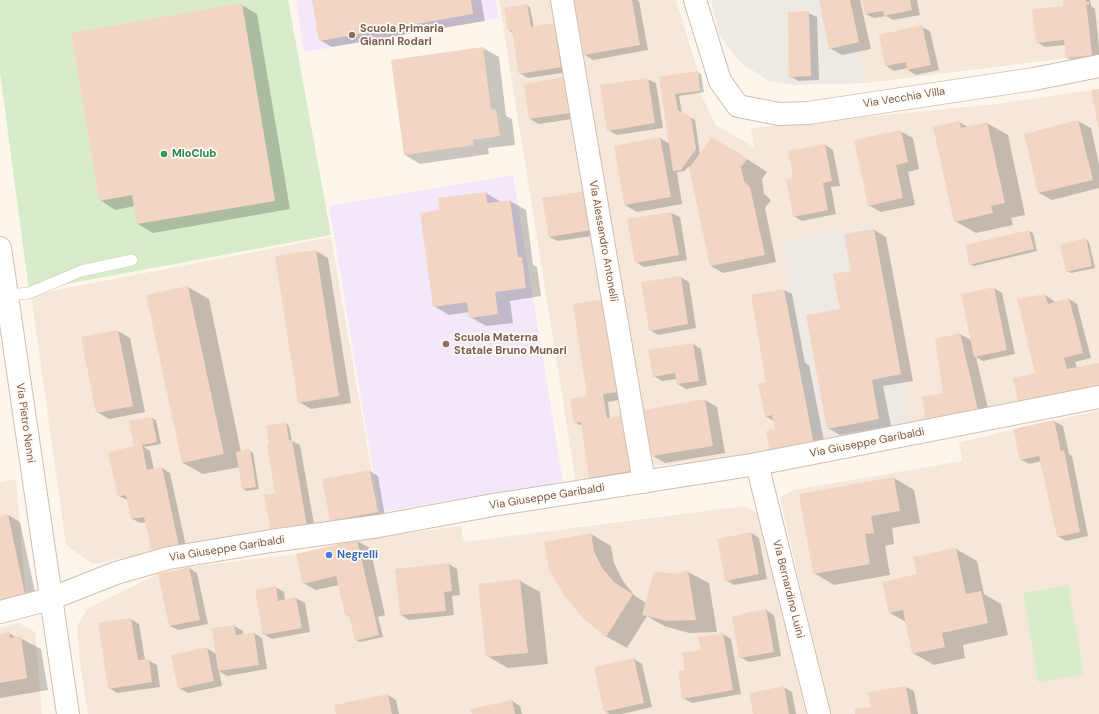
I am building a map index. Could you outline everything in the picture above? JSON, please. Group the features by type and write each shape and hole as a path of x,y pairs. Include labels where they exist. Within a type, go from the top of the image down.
{"street":[{"name":"Via Alessandro Antonelli","path":"562,0 644,482"},
{"name":"Via Vecchia Villa","path":"695,0 720,82 738,106 780,114 816,111 1034,78 1099,66"},
{"name":"Via Pietro Nenni","path":"0,248 50,599 68,714"},
{"name":"Via Giuseppe Garibaldi","path":"0,612 50,599 116,573 169,558 271,541 379,526 493,505 757,464 1099,397"},
{"name":"Via Bernardino Luini","path":"757,464 819,714"}],"lane":[{"path":"8,296 29,293 81,271 132,260"}],"shaded area":[{"name":"Scuola Primaria Gianni Rodari","path":"296,0 496,0 499,18 304,52"},
{"path":"499,0 556,0 636,474 576,483"},
{"path":"569,0 676,0 698,71 700,91 715,125 754,147 751,128 997,104 1099,89 1099,389 911,425 874,229 866,225 782,243 788,278 784,289 814,445 764,455 653,466 647,464"},
{"path":"711,0 850,0 867,83 793,85 769,81 741,63 729,49 719,34"},
{"path":"850,0 1099,0 1099,54 867,83"},
{"name":"Scuola Materna Statale Bruno Munari","path":"513,175 563,482 380,512 329,206"},
{"path":"866,225 874,229 911,425 814,445 784,289 788,278 782,242"},
{"path":"331,237 379,514 269,534 222,538 93,564 66,545 31,295"},
{"path":"1099,411 1099,714 830,714 780,498 793,490 962,461 959,442"},
{"path":"16,479 26,599 0,605 0,482"},
{"path":"745,506 761,515 806,714 88,714 80,663 77,626 88,608 158,574 189,567 296,554 357,540 461,526 464,542"},
{"path":"19,623 35,632 42,714 0,714 0,627"}],"green space":[{"name":"MioClub","path":"0,0 288,0 331,235 29,291 0,73"},
{"path":"1068,585 1084,674 1038,682 1023,593"}],"building":[{"name":"Scuola Primaria Gianni Rodari","path":"312,0 471,0 473,14 319,41"},
{"path":"574,0 632,0 640,45 584,55"},
{"path":"819,0 850,0 859,42 829,49"},
{"path":"862,0 910,0 912,10 884,16 883,11 865,14"},
{"path":"1063,0 1086,0 1092,55 1066,58 1064,40 1036,43 1032,9 1063,6"},
{"path":"242,3 275,201 137,224 132,195 99,201 71,33"},
{"path":"527,4 531,27 554,23 561,67 519,74 512,30 508,31 504,8"},
{"path":"809,11 811,76 789,77 788,12"},
{"path":"922,25 931,65 907,70 906,62 885,66 879,35"},
{"path":"483,47 491,110 496,109 500,136 473,140 474,145 404,155 391,60"},
{"path":"698,71 700,91 675,94 678,110 691,117 696,149 681,170 673,171 659,77"},
{"path":"564,77 570,113 529,119 524,84"},
{"path":"648,78 655,123 607,131 600,85"},
{"path":"1099,89 1099,126 1098,126 1091,90"},
{"path":"1078,120 1093,180 1038,193 1024,134"},
{"path":"959,121 961,128 987,122 1005,203 991,206 993,213 954,222 933,127"},
{"path":"901,130 908,162 896,165 903,198 868,206 854,140"},
{"path":"660,137 671,197 624,205 614,146"},
{"path":"712,137 747,159 741,167 744,181 750,187 765,255 710,266 689,168"},
{"path":"825,144 832,181 823,183 828,210 793,217 786,179 793,178 788,151"},
{"path":"585,191 591,230 549,237 542,198"},
{"path":"486,192 487,203 510,200 518,257 522,257 526,288 495,292 498,314 469,318 467,302 433,307 420,213 439,210 438,198"},
{"path":"671,212 679,255 635,263 627,219"},
{"path":"874,229 901,374 872,380 879,419 827,429 806,315 840,309 833,274 851,271 844,234"},
{"path":"1029,230 1034,249 969,265 965,245"},
{"path":"1086,238 1092,266 1066,272 1060,244"},
{"path":"316,250 339,396 298,403 275,256"},
{"path":"681,276 688,324 649,331 641,282"},
{"path":"188,286 224,454 182,463 146,295"},
{"path":"994,287 1007,350 974,357 961,294"},
{"path":"784,289 814,445 770,453 766,431 775,429 772,415 765,417 758,384 766,382 751,295"},
{"path":"1045,294 1048,304 1069,298 1083,353 1064,358 1067,369 1099,363 1099,389 1018,402 1013,378 1035,373 1017,299"},
{"path":"605,299 618,392 603,394 607,418 623,416 631,471 589,478 581,422 574,423 570,399 587,396 573,304"},
{"path":"118,330 133,406 96,413 81,337"},
{"path":"960,333 978,410 926,423 922,397 943,393 935,339"},
{"path":"693,343 699,381 677,384 675,373 653,377 648,350"},
{"path":"705,399 713,446 652,456 644,410"},
{"path":"152,417 157,442 142,445 147,470 162,467 179,546 152,552 144,517 131,519 126,495 118,497 108,452 134,446 129,421"},
{"path":"1054,420 1061,451 1064,450 1080,532 1057,537 1039,456 1020,460 1013,429"},
{"path":"286,422 289,440 292,440 307,526 271,532 264,495 275,493 267,444 269,444 266,426"},
{"path":"250,449 256,487 242,489 236,452"},
{"path":"370,470 378,512 330,521 322,479"},
{"path":"894,477 900,511 871,516 874,533 865,534 870,564 813,574 799,494"},
{"path":"8,514 26,599 0,605 0,516"},
{"path":"751,532 759,574 725,581 717,539"},
{"path":"591,533 594,551 602,568 615,583 633,594 606,637 584,619 564,595 549,570 544,542"},
{"path":"357,540 379,635 355,641 349,614 345,615 336,576 303,584 296,554"},
{"path":"956,548 966,594 981,591 988,623 942,633 945,647 912,654 903,610 889,613 882,582 917,574 913,557"},
{"path":"449,563 452,591 444,592 446,611 400,615 395,569"},
{"path":"189,567 200,620 169,626 158,574"},
{"path":"688,570 696,620 667,621 642,615 654,571 675,574"},
{"path":"520,579 528,653 486,657 478,584"},
{"path":"276,586 278,601 296,597 302,628 263,635 255,590"},
{"path":"766,609 774,652 739,658 732,616"},
{"path":"131,618 138,660 149,659 152,682 108,689 98,623"},
{"path":"234,625 236,635 254,632 259,665 218,671 212,628"},
{"path":"9,632 10,638 21,636 27,678 0,683 0,634"},
{"path":"723,633 733,690 682,699 678,671 685,670 682,653 701,650 698,637"},
{"path":"207,647 214,681 178,689 171,655"},
{"path":"634,658 644,703 604,712 594,667"},
{"path":"784,686 789,714 753,714 749,693"},
{"path":"906,686 911,714 855,714 855,709 871,707 868,692"},
{"path":"388,694 392,714 336,714 334,705"},
{"path":"512,700 515,714 472,714 470,709"}],"place":[{"name":"Scuola Primaria Gianni Rodari","path":"352,35"},
{"name":"MioClub","path":"164,154"},
{"name":"Scuola Materna Statale Bruno Munari","path":"446,344"},
{"name":"Negrelli","path":"329,555"}]}
